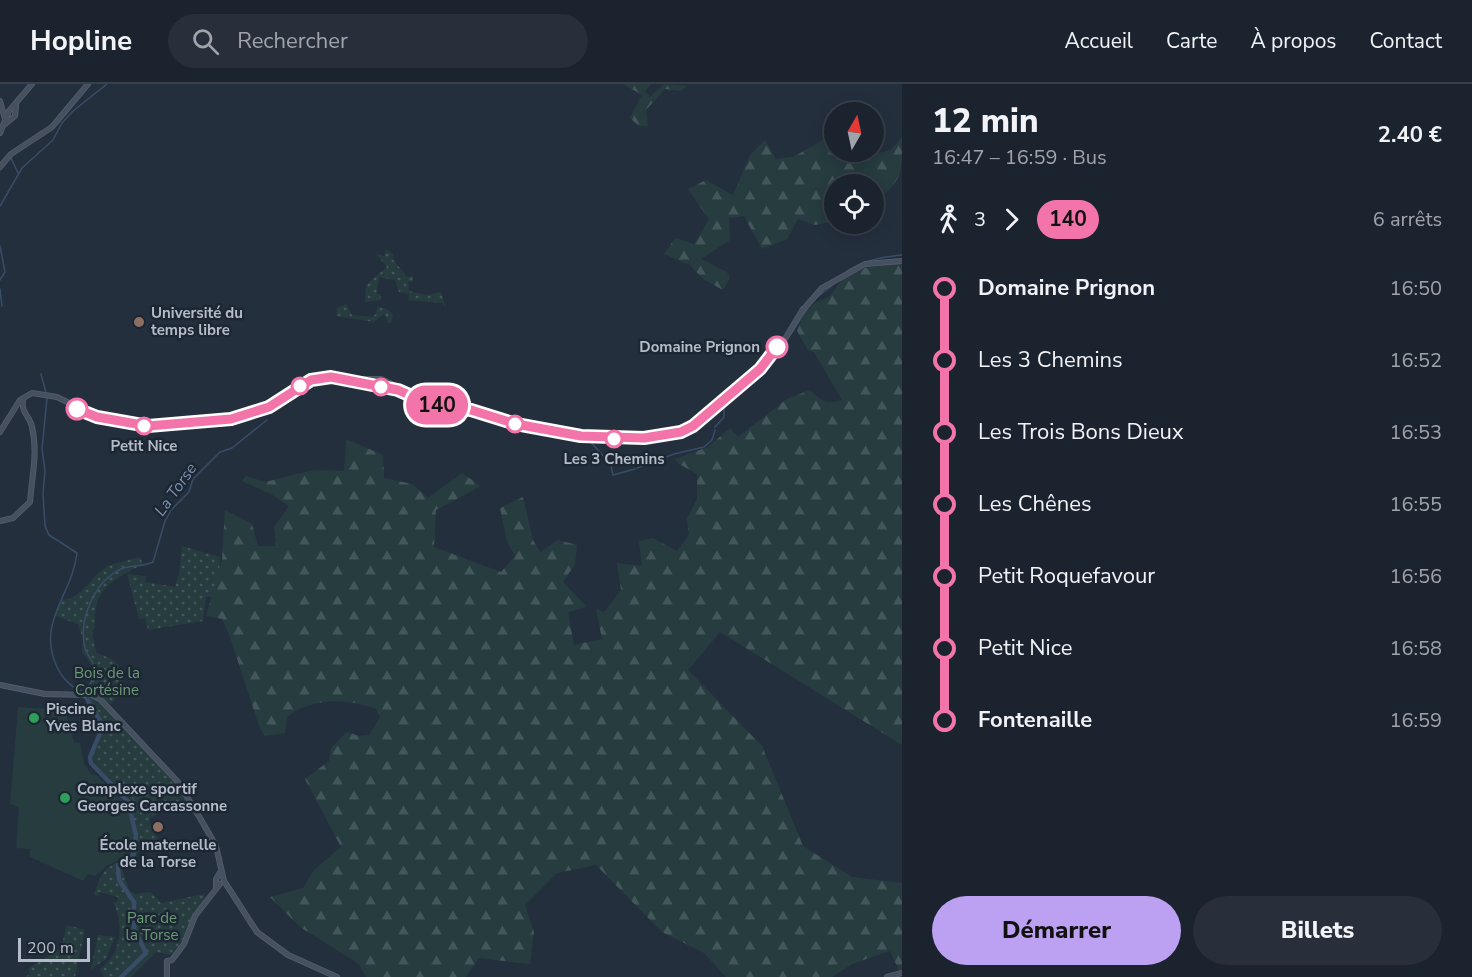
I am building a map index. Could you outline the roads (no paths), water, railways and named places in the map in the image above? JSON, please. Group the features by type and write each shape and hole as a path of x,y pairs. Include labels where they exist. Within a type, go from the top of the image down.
{"main road":[{"path":"0,133 9,114 32,84"},
{"path":"0,167 9,156 52,127 88,84"},
{"path":"9,114 19,101"},
{"path":"1,102 9,114"},
{"path":"364,381 434,404 471,410 501,420 538,428 605,439 648,437 689,428 769,359 782,344 803,309 822,288 865,264 902,261"},
{"path":"0,434 27,395 50,395 104,420 142,426 242,417 276,404 311,380 331,377 388,382 434,404"},
{"path":"385,388 388,382"},
{"path":"15,411 23,401 33,395 43,394"},
{"path":"0,521 13,518 30,502 30,479 36,459 33,430 22,411 23,401"},
{"path":"15,411 28,419"},
{"path":"0,686 45,694 83,694 106,703 169,772 183,792 216,846 222,881 261,935 288,955 338,977"},
{"path":"167,977 168,967 174,965 172,960 184,944 195,916 222,881"},
{"path":"887,977 902,973"}],"waterway":[{"path":"0,206 22,168 53,140 62,123 73,111 107,84"},
{"path":"11,158 18,173"},
{"path":"0,246 5,272 0,280"},
{"path":"847,271 873,260 902,255"},
{"path":"815,299 834,284"},
{"path":"0,289 2,306"},
{"path":"791,334 808,307"},
{"path":"715,427 724,417 724,404 774,359 782,356 784,345"},
{"path":"41,374 46,393"},
{"name":"La Torse","path":"47,398 42,449 45,471 43,493 45,526 49,535 77,553 69,583 53,622 52,651 62,675 71,685 83,692 95,673 83,637 86,613 96,592 103,582 121,569 153,562 165,521 171,510 189,492 193,479 220,452 232,448 267,420"},
{"name":"La Torse","path":"478,415 493,420"},
{"name":"La Torse","path":"495,421 503,423"},
{"path":"637,468 674,454 704,447 712,440 715,430"},
{"name":"La Torse","path":"568,437 581,438"},
{"name":"La Torse","path":"588,439 608,461"},
{"path":"610,462 613,475 635,469"},
{"name":"La Torse","path":"83,692 103,726 90,757 91,763 128,802 136,835 133,855 118,865 119,880 134,902 134,929 146,953 121,977"},
{"path":"123,781 128,785 137,809"},
{"path":"121,782 127,793"}],"place":[{"name":"Université du temps libre","path":"139,322"},
{"name":"Domaine Prignon","path":"777,347"},
{"name":"Petit Nice","path":"144,426"},
{"name":"Les 3 Chemins","path":"614,439"},
{"name":"Piscine Yves Blanc","path":"34,718"},
{"name":"Complexe sportif Georges Carcassonne","path":"65,798"},
{"name":"École maternelle de la Torse","path":"158,827"}],"park label":[{"name":"Bois de la Cortésine","path":"107,682"},
{"name":"Parc de la Torse","path":"152,926"}]}
